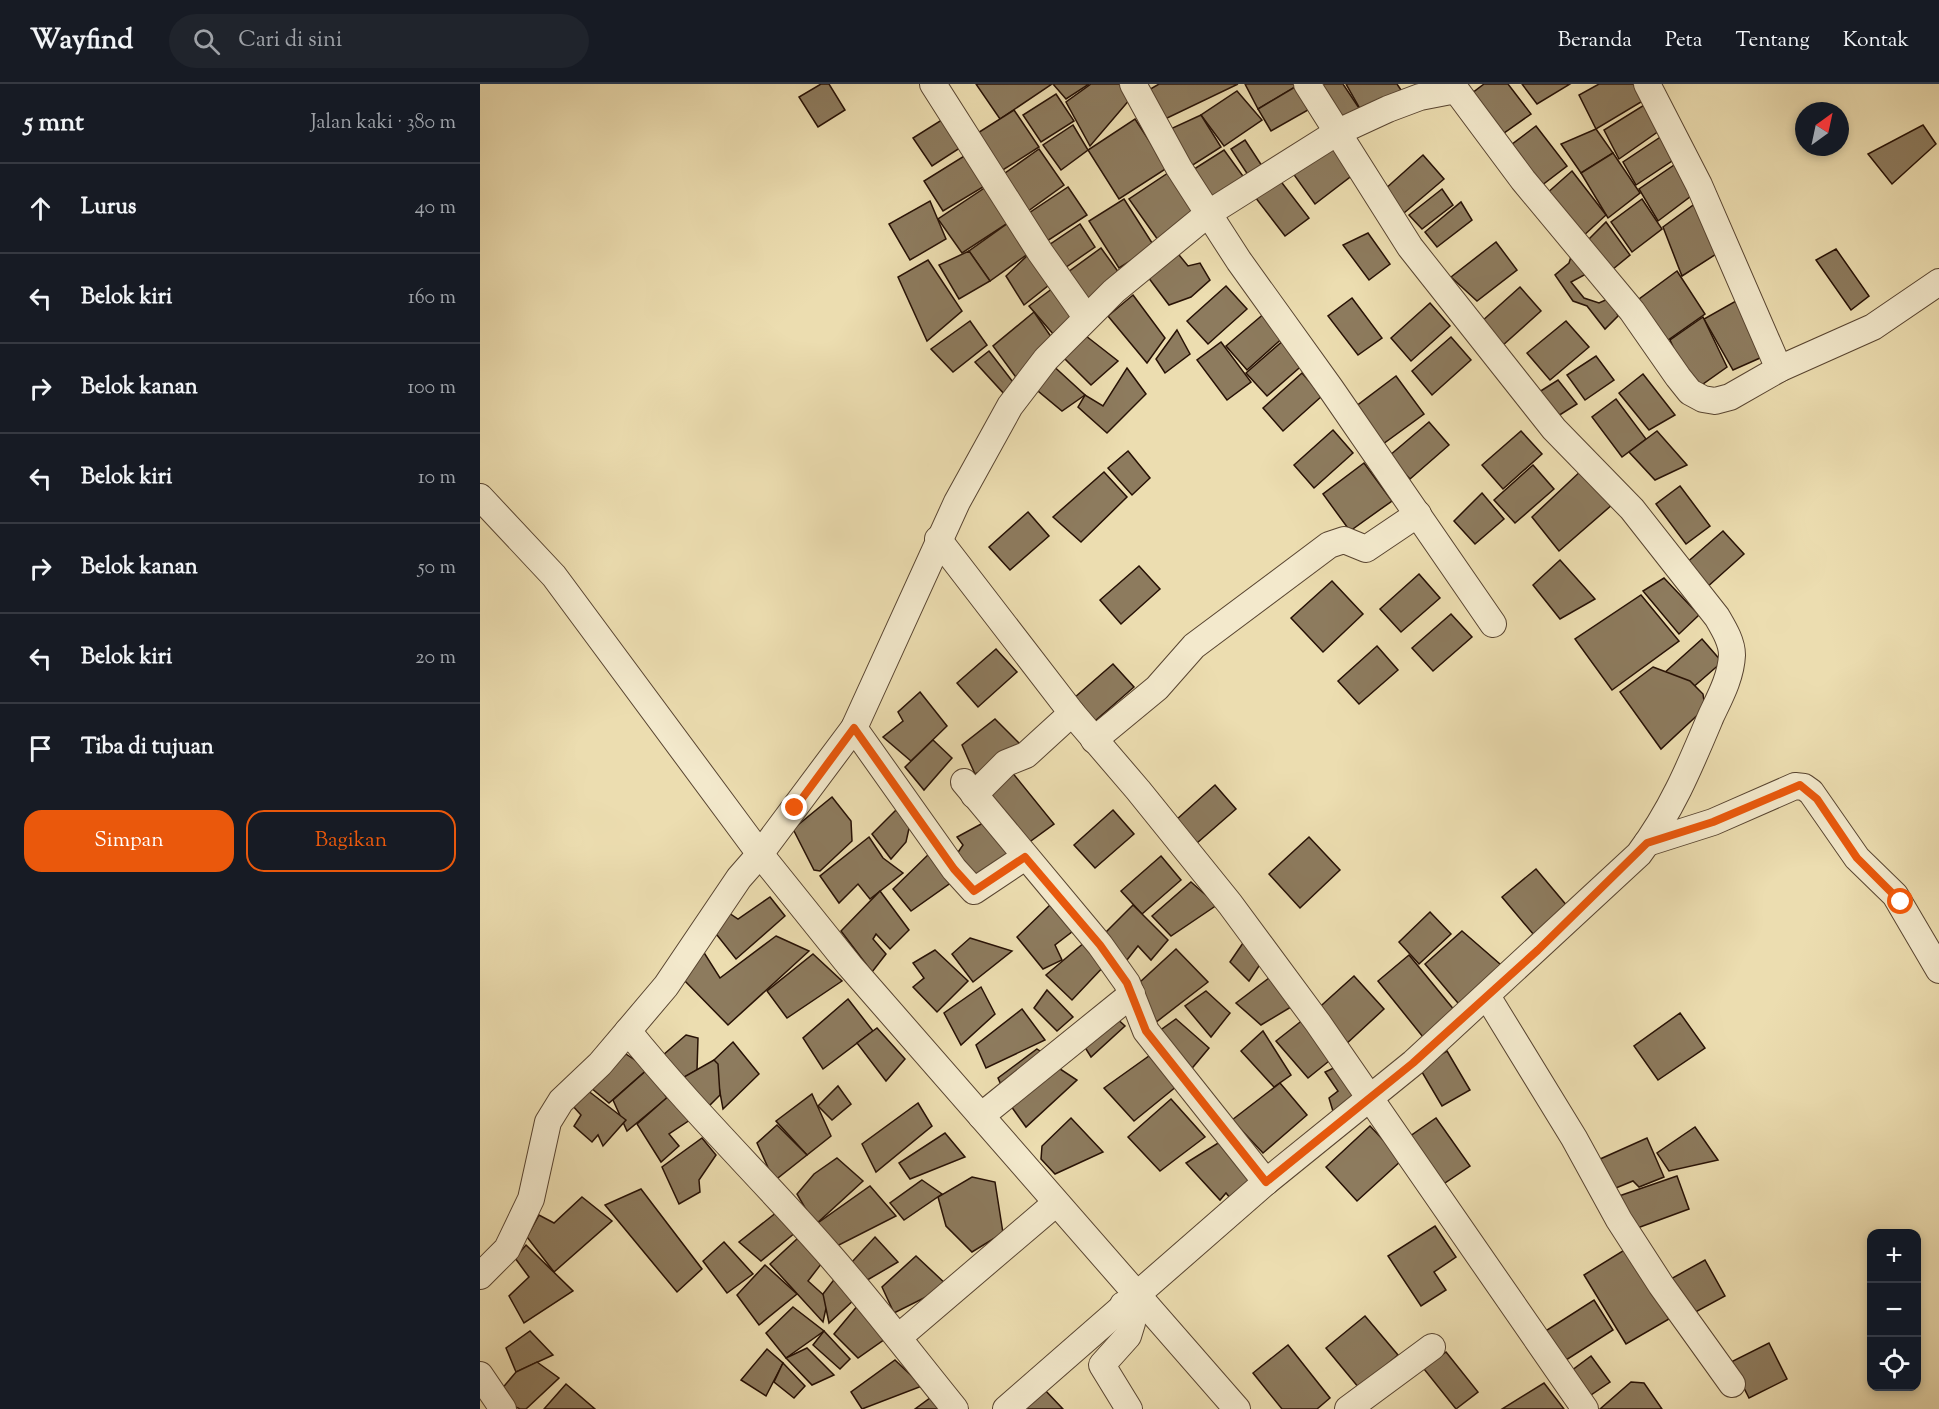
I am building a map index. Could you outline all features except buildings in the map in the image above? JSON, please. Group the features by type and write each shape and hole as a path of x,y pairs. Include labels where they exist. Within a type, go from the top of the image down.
{"street":[{"path":"933,84 1040,252 1086,317"},
{"path":"1133,84 1179,168 1239,261 1418,514 1492,624"},
{"path":"1006,1409 1266,1182 1370,1098 1487,996 1639,854 1664,821 1683,784 1728,678 1732,654 1728,637 1717,617 1632,509 1554,429 1410,247 1307,84"},
{"path":"1647,84 1699,185 1779,369"},
{"path":"480,1276 507,1249 531,1199 548,1122 561,1101 628,1031 666,986 739,878 760,854 854,728 938,539 1010,406 1046,359 1086,317 1209,213 1336,133 1388,109 1458,86 1523,180 1632,310 1690,392 1715,400 1730,397 1779,369 1873,327 1939,282"},
{"path":"480,497 554,576 760,854 850,966 1056,1203 1129,1300 1237,1409"},
{"path":"1094,741 1157,688 1194,646 1329,545 1344,540 1366,549 1418,514"},
{"path":"938,539 1094,741 1138,790 1230,904 1370,1098 1586,1409"},
{"path":"1072,712 1026,755 1006,763 969,789 1100,945 1132,994 1146,1031 1266,1182"},
{"path":"854,728 954,869 974,891 1025,857"},
{"path":"1647,843 1713,822 1795,786 1804,787 1817,799 1857,858 1901,902 1939,970"},
{"path":"981,1116 1132,994"},
{"path":"1487,996 1574,1138 1619,1220 1732,1384"},
{"path":"628,1031 663,1074 825,1250 900,1336 955,1409"},
{"path":"900,1336 1056,1203"},
{"path":"1129,1300 1132,1323 1128,1336 1102,1365 1129,1409"},
{"path":"1348,1409 1432,1347"},
{"path":"480,1375 503,1409"}],"route":[{"path":"795,808 854,728 954,869 974,891 1025,857 1100,945 1127,983 1140,1021 1146,1031 1266,1182 1413,1063 1538,950 1639,854 1647,843 1713,822 1800,785 1817,799 1857,858 1901,902"}]}
